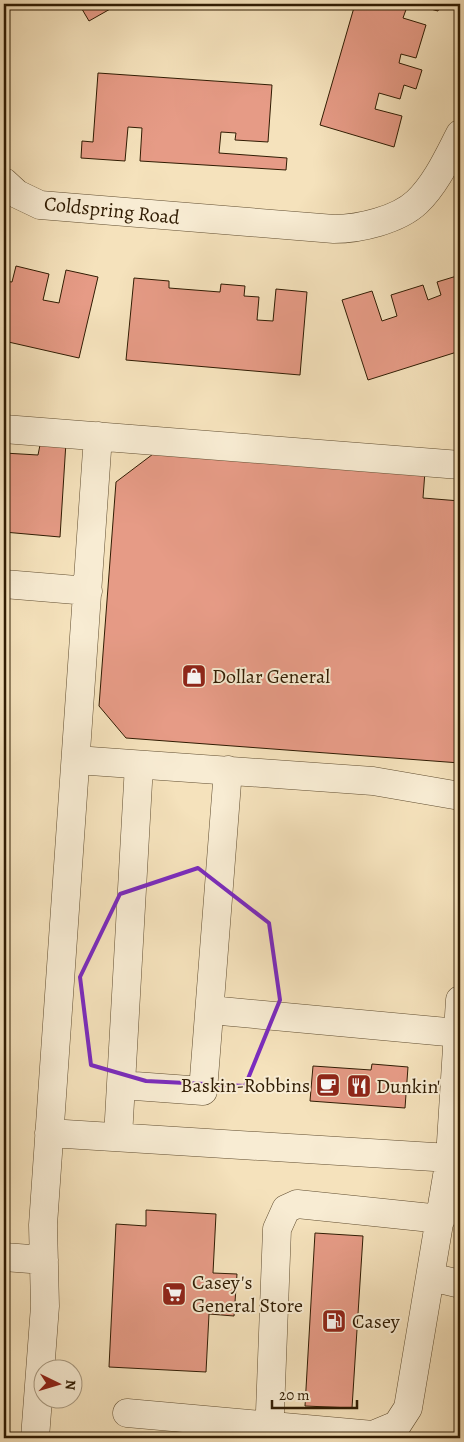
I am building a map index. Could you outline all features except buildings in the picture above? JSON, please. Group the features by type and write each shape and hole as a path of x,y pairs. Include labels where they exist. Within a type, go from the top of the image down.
{"street":[{"name":"Coldspring Road","path":"4,182 17,194 40,205 353,229 386,220 417,203 444,166 460,134"},
{"path":"4,429 460,465"},
{"path":"35,1438 45,1306 43,1225 98,436"},
{"path":"4,584 88,590"},
{"path":"76,760 373,781 460,796"},
{"path":"118,1137 139,765"},
{"path":"121,1085 202,1091 228,770"},
{"path":"127,1413 269,1431 373,1435 397,1425 408,1408 431,1277 446,1234 460,1000"},
{"path":"210,1010 458,1033"},
{"path":"49,1133 450,1158"},
{"path":"269,1431 277,1229 286,1209 297,1204 446,1234"},
{"path":"4,1257 44,1260"},
{"path":"431,1277 460,1284"}],"highlighted area":[{"path":"198,868 269,923 280,1000 245,1086 146,1081 91,1065 80,977 120,894"}],"place":[{"name":"Dollar General","path":"194,676"},
{"name":"Baskin-Robbins","path":"328,1085"},
{"name":"Dunkin'","path":"359,1086"},
{"name":"Casey's General Store","path":"174,1294"},
{"name":"Casey","path":"334,1321"}]}
